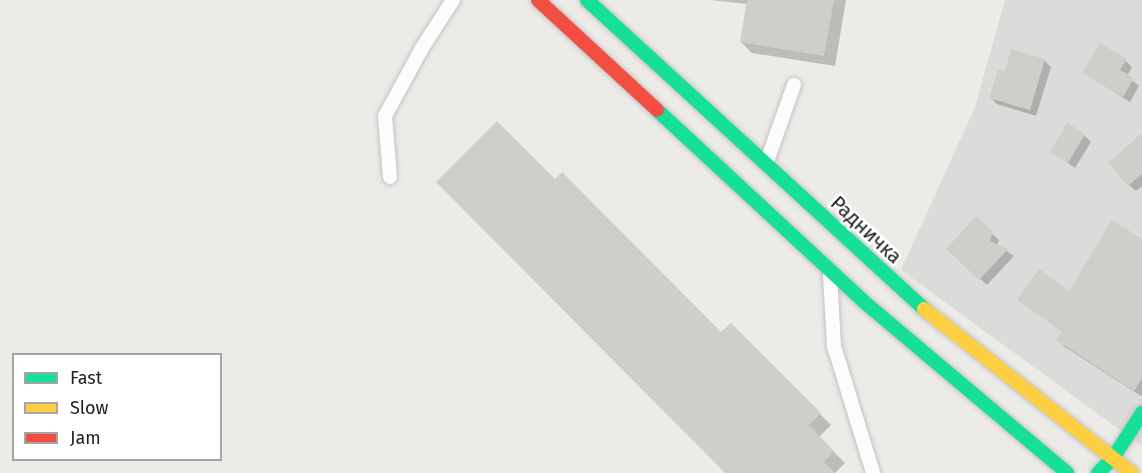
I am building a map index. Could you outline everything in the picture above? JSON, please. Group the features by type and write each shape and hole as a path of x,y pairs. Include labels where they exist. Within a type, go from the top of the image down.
{"main road":[{"path":"538,0 921,353 1067,473"},
{"name":"Радничка","path":"587,0 919,305 1132,473"},
{"path":"1098,473 1113,458 1142,413"}],"lane":[{"path":"390,177 385,116 422,48 453,0"},
{"path":"766,164 794,85"},
{"path":"829,270 834,346 873,473"}],"shaded area":[{"path":"1005,0 1142,0 1142,446 901,270 975,107"}],"building":[{"path":"747,0 834,0 824,56 740,42"},
{"path":"1100,43 1127,59 1120,70 1134,78 1123,97 1082,73"},
{"path":"1011,49 1045,59 1030,110 989,98 998,69 1005,71"},
{"path":"497,121 555,179 562,172 721,332 731,323 821,413 809,425 834,451 824,462 835,473 725,473 436,182"},
{"path":"1067,123 1085,134 1068,163 1050,152"},
{"path":"1142,133 1142,174 1128,186 1108,163"},
{"path":"976,216 993,232 990,241 1008,249 979,280 946,249"},
{"path":"1112,220 1142,239 1142,378 1134,391 1056,340 1062,331 1017,300 1039,269 1069,291"}],"traffic: fast":[{"path":"587,0 924,309"},
{"path":"657,110 863,301 1067,473"},
{"path":"1098,473 1113,458 1142,413"}],"traffic: slow":[{"path":"924,309 1132,473"}],"traffic: jam":[{"path":"538,0 657,110"}]}
